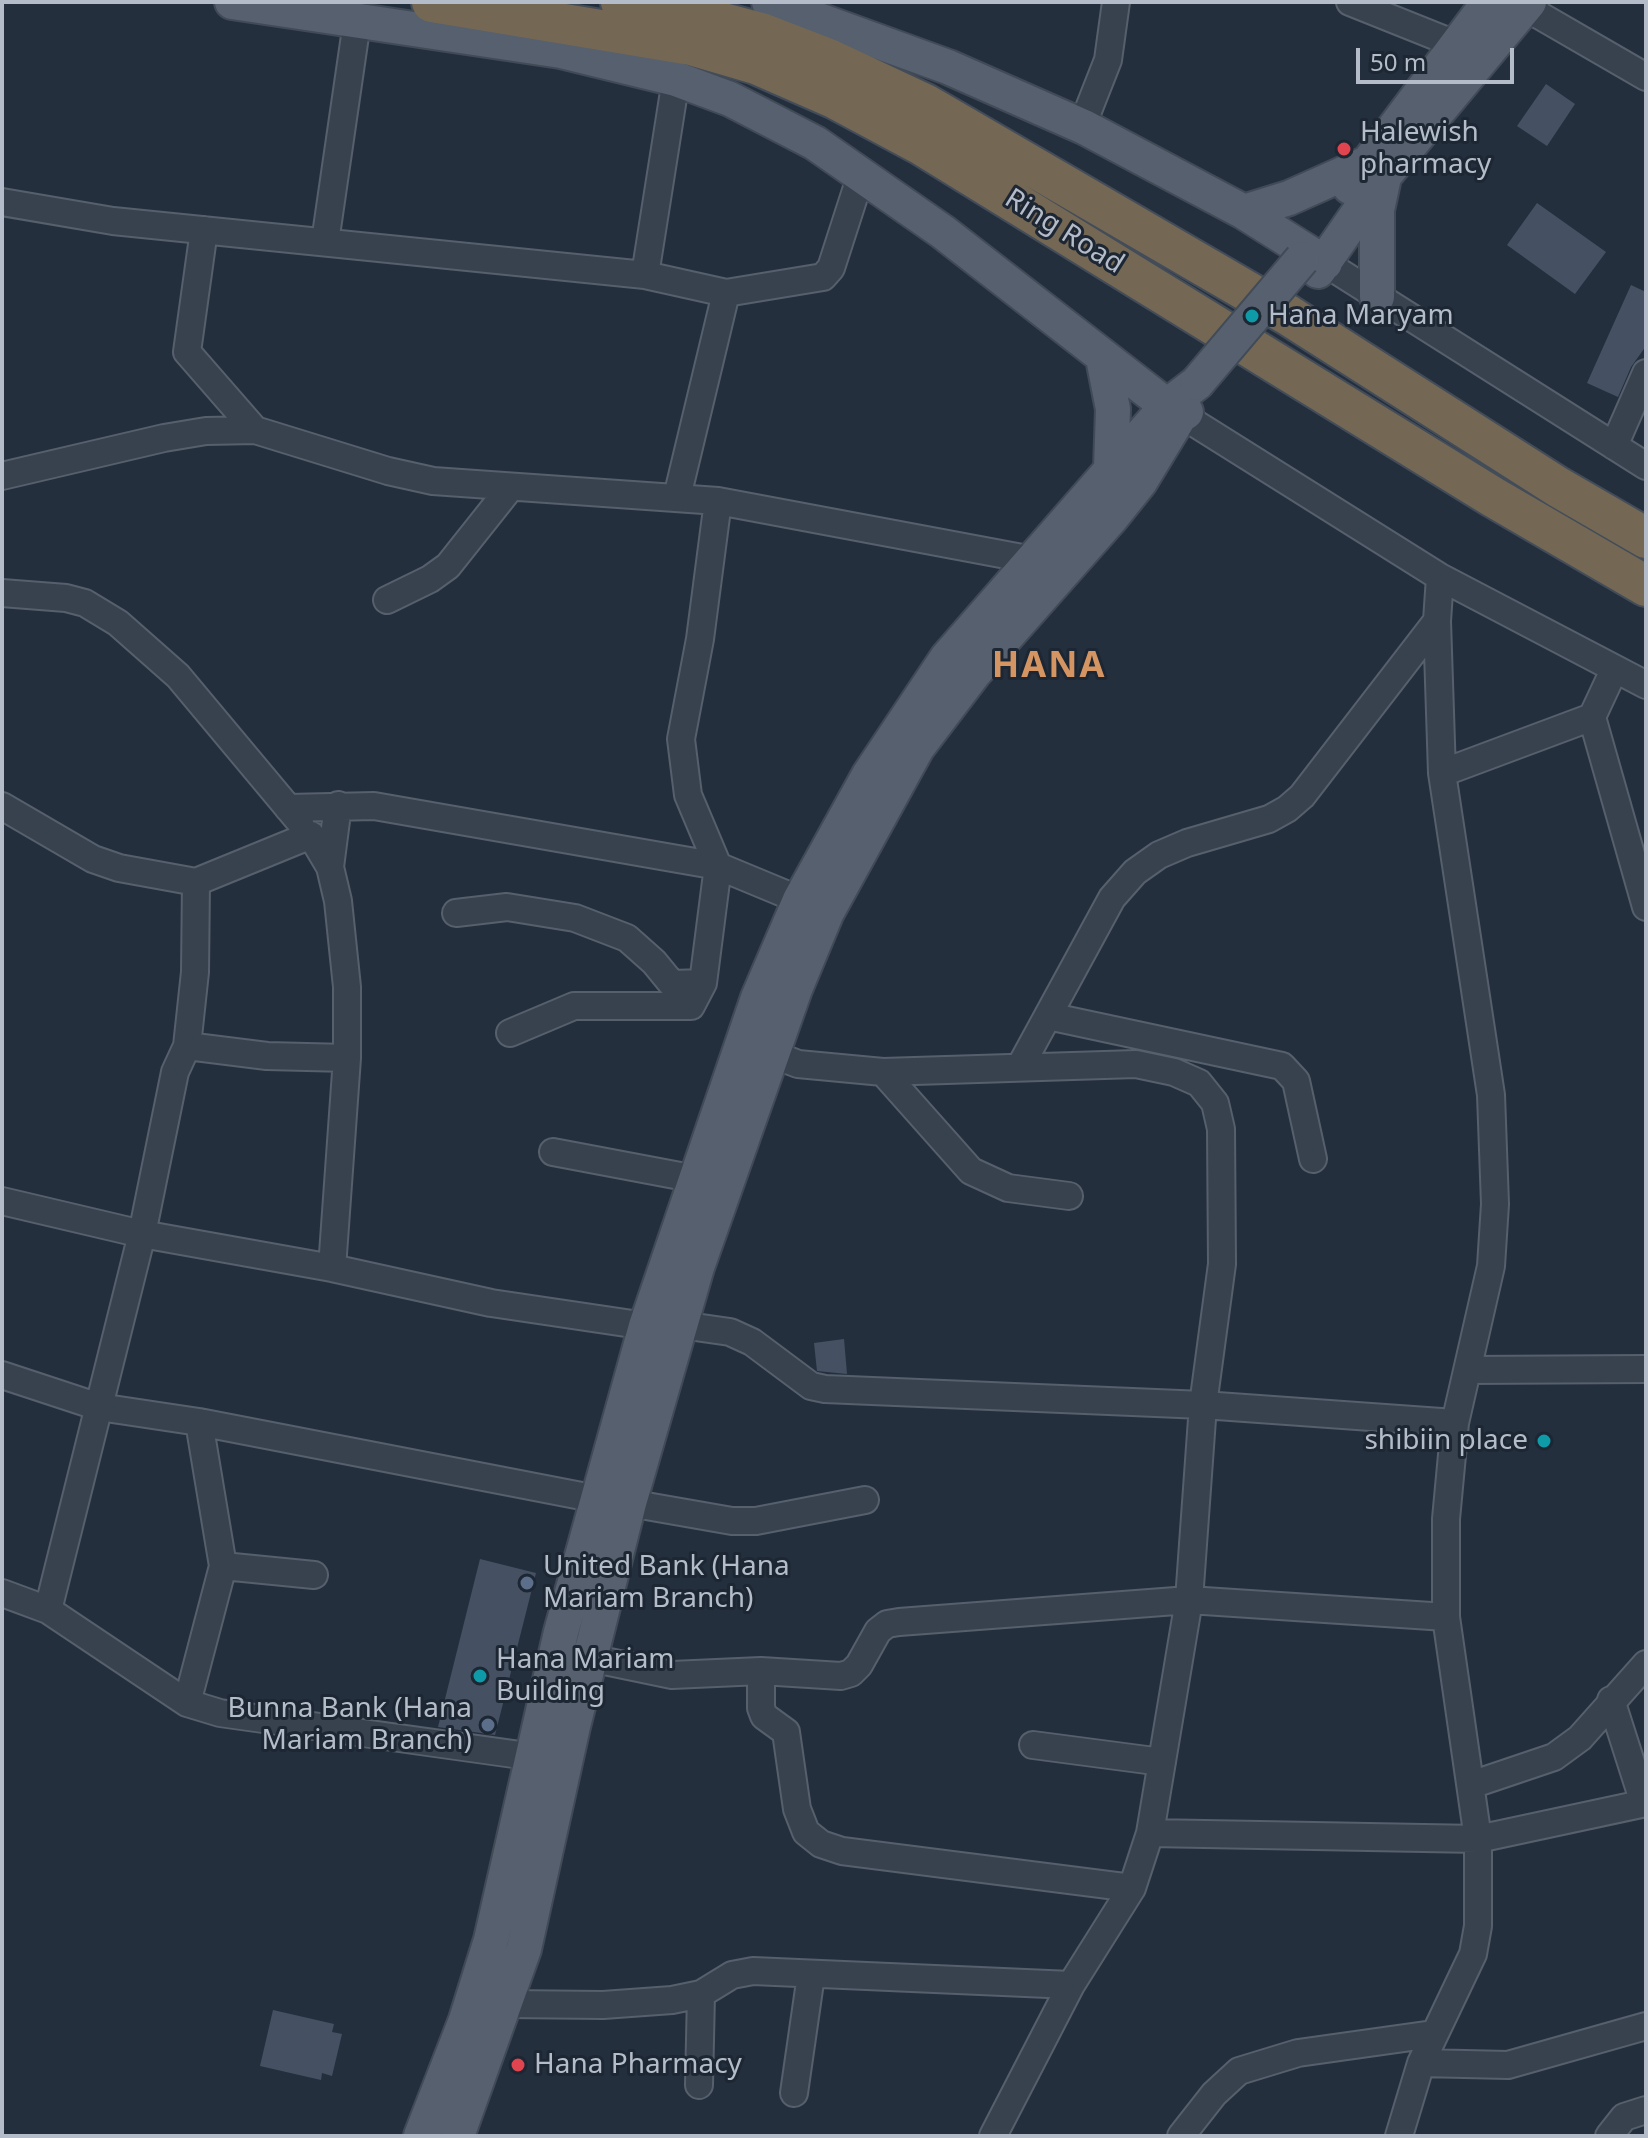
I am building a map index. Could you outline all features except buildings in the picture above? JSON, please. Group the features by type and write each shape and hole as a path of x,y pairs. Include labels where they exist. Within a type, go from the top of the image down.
{"highway":[{"name":"Ring Road","path":"432,2 691,45 756,64 836,99 920,144 1493,497 1646,586"},
{"name":"Ring Road","path":"621,2 693,15 761,33 831,60 925,104 1288,315 1558,487 1646,538"}],"main road":[{"path":"232,2 561,51 676,79 730,99 815,143 943,232 1173,411"},
{"path":"769,2 948,67 1083,126 1244,212 1313,261"},
{"path":"421,2136 466,2020 491,1940 561,1632 681,1325 736,1109 758,998 800,900 869,775 947,658 1111,469 1173,411 1206,389 1313,261 1455,44 1489,2"},
{"path":"1244,212 1374,170 1527,5"},
{"path":"1374,170 1377,297"},
{"path":"1103,358 1113,409 1111,469"},
{"path":"457,2136 507,2004 524,1949 590,1658 613,1501 646,1326 696,1179 772,1054 827,912 917,748 974,673 1140,482 1173,411"},
{"path":"491,1940 524,1949"}],"street":[{"path":"1083,126 1108,60 1116,2"},
{"path":"1350,2 1455,44"},
{"path":"1527,5 1646,77"},
{"path":"325,242 357,22"},
{"path":"645,275 676,79"},
{"path":"2,202 113,221 645,275 726,293 823,277 831,268 861,175"},
{"path":"204,230 187,352 255,430"},
{"path":"1313,261 1377,297 1646,466"},
{"path":"677,497 726,293"},
{"path":"1614,446 1646,373"},
{"path":"1173,411 1239,449 1440,577 1646,685"},
{"path":"2,476 178,436 255,430 388,471 433,481 718,501 1033,560"},
{"path":"387,600 430,579 448,566 510,488"},
{"path":"510,1033 574,1006 691,1006 703,983 718,866 688,795 681,739 700,639 718,501"},
{"path":"1399,2136 1421,2063 1473,1954 1478,1926 1478,1839 1446,1617 1446,1519 1455,1423 1491,1266 1495,1204 1491,1095 1442,773 1437,621 1440,577"},
{"path":"2,593 85,603 118,623 178,676 311,835 330,867 338,901 347,987 347,1058 332,1268"},
{"path":"1021,1065 1112,898 1135,872 1159,855 1187,843 1269,819 1287,809 1302,796 1437,621"},
{"path":"1614,670 1592,717 1646,907"},
{"path":"1442,773 1592,717"},
{"path":"330,867 338,805"},
{"path":"2,806 93,859 119,868 196,882 311,835"},
{"path":"288,808 374,806 718,866 800,900"},
{"path":"48,1610 142,1234 175,1072 187,1046 195,972 196,882"},
{"path":"456,913 507,907 575,918 627,938 654,962 672,984 703,983"},
{"path":"1048,1016 1282,1066 1296,1081 1313,1159"},
{"path":"187,1046 267,1056 347,1058"},
{"path":"772,1054 798,1064 883,1072 1021,1065 1136,1064 1174,1072 1199,1083 1215,1103 1221,1129 1222,1264 1203,1405 1189,1600 1150,1833 1132,1888 1071,1985 993,2136"},
{"path":"883,1072 971,1171 1008,1188 1069,1196"},
{"path":"553,1152 696,1179"},
{"path":"2,1201 142,1234 332,1268 491,1303 646,1326"},
{"path":"681,1325 730,1332 752,1342 811,1386 825,1389 1203,1405 1455,1423"},
{"path":"1468,1370 1646,1369"},
{"path":"2,1375 99,1407 199,1422 732,1521 756,1521 865,1500"},
{"path":"187,1703 223,1566 199,1422"},
{"path":"223,1566 314,1575"},
{"path":"2,1593 48,1610 187,1703 220,1713 535,1757"},
{"path":"590,1658 672,1675 761,1671 841,1676 851,1673 878,1631 887,1624 1189,1600 1446,1617"},
{"path":"1471,1785 1554,1757 1580,1738 1646,1664"},
{"path":"761,1671 761,1708 764,1716 786,1732 797,1809 806,1832 821,1844 842,1851 1132,1888"},
{"path":"1150,1833 1478,1839 1645,1803 1611,1700"},
{"path":"1033,1745 1162,1762"},
{"path":"507,2004 632,2004 701,1994 732,1975 753,1971 977,1978 1071,1985"},
{"path":"794,2093 811,1975"},
{"path":"699,2085 701,1994"},
{"path":"1421,2063 1508,2065 1646,2026"},
{"path":"1181,2136 1214,2094 1239,2071 1298,2053 1433,2034"},
{"path":"1609,2136 1624,2117 1646,2110"}],"place":[{"name":"Halewish pharmacy","path":"1344,149"},
{"name":"Hana Maryam","path":"1252,316"},
{"name":"shibiin place","path":"1544,1441"},
{"name":"United Bank (Hana Mariam Branch)","path":"527,1583"},
{"name":"Hana Mariam Building","path":"480,1676"},
{"name":"Bunna Bank (Hana Mariam Branch)","path":"488,1725"},
{"name":"Hana Pharmacy","path":"518,2065"}],"district":[{"name":"HANA","path":"1049,667"}]}
